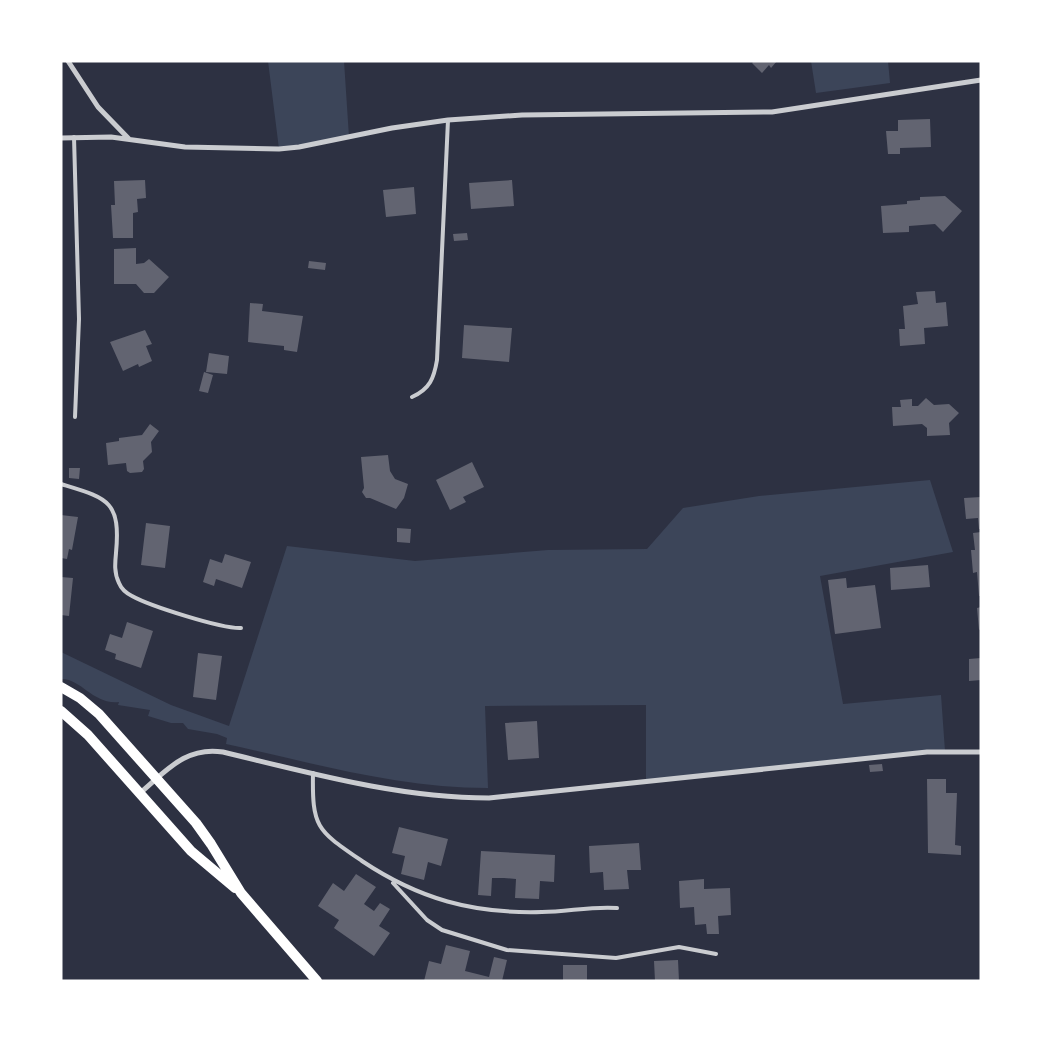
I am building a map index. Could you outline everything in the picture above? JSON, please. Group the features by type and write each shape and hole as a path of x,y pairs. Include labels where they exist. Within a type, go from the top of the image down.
{"main road":[{"path":"61,687 80,698 99,714 157,778 204,833 242,893 317,981"},
{"path":"61,711 88,735 191,851 242,893"}],"street":[{"path":"68,61 98,107 129,139"},
{"path":"61,138 129,139 222,149 279,149 306,146 392,128 448,120 522,115 772,112 981,80"},
{"path":"140,793 183,758 206,751 223,752 313,773 420,794 489,798 927,752 981,752"}],"lane":[{"path":"412,397 428,388 432,381 437,360 448,120"},
{"path":"74,137 79,310 75,417"},
{"path":"61,484 99,496 112,508 118,524 116,573 118,582 130,595 221,626 241,628"},
{"path":"313,773 313,813 322,829 335,843 390,879 423,895 492,910 542,912 586,907 617,908"},
{"path":"390,879 427,920 442,930 507,950 616,958 679,947 716,954"}],"shaded area":[{"path":"268,61 344,61 349,137 279,149"},
{"path":"811,61 888,61 890,83 816,93"},
{"path":"930,480 953,552 820,576 843,704 941,695 945,751 646,782 646,705 485,706 488,788 455,787 422,784 356,773 226,744 227,738 217,734 188,729 183,723 171,723 148,716 150,710 118,705 119,702 102,700 75,683 61,679 61,652 171,705 229,726 287,546 415,561 548,550 647,549 683,508 759,496"}],"building":[{"path":"754,61 777,61 771,68 769,65 762,73 752,63"},
{"path":"930,119 931,147 900,148 900,154 888,154 886,131 898,131 898,120"},
{"path":"145,180 146,198 137,199 138,212 133,213 133,238 113,238 111,205 115,205 114,181"},
{"path":"512,180 514,206 471,209 469,183"},
{"path":"414,187 416,214 386,217 383,190"},
{"path":"945,196 962,211 943,232 935,224 909,226 909,232 883,233 881,206 907,204 907,201 920,200 920,197"},
{"path":"467,233 468,240 454,241 453,234"},
{"path":"136,248 136,264 144,263 149,259 169,277 154,293 144,293 136,284 114,284 114,249"},
{"path":"309,261 326,263 325,270 308,268"},
{"path":"935,291 936,303 946,302 948,326 924,328 925,344 900,346 899,329 905,329 903,306 918,304 916,292"},
{"path":"250,303 263,304 262,311 303,316 297,352 284,350 284,346 248,342"},
{"path":"464,325 512,328 509,362 462,358"},
{"path":"145,330 152,344 146,346 152,361 139,367 138,364 123,371 110,342"},
{"path":"209,353 229,356 227,374 206,372"},
{"path":"204,372 213,375 208,393 199,391"},
{"path":"926,398 934,405 949,404 959,413 949,423 950,435 927,436 927,428 922,424 893,426 892,407 901,407 900,400 912,399 912,406 918,406"},
{"path":"150,424 159,431 151,442 152,452 143,461 144,469 142,472 130,473 127,471 126,463 108,465 106,443 119,441 119,438 142,435"},
{"path":"388,455 390,471 395,479 408,484 404,498 396,509 366,498 362,492 364,488 361,457"},
{"path":"472,462 484,487 463,497 466,502 450,510 436,480"},
{"path":"69,468 80,468 79,479 69,478"},
{"path":"981,497 981,529 979,529 978,518 966,519 964,498"},
{"path":"61,515 78,517 72,550 69,549 67,559 61,558"},
{"path":"146,523 170,526 165,568 141,565"},
{"path":"397,528 411,529 410,543 397,542"},
{"path":"981,532 981,596 979,596 977,572 973,573 971,550 975,550 973,533"},
{"path":"225,554 251,562 242,588 216,579 214,586 203,582 210,559 222,563"},
{"path":"928,565 930,587 891,590 890,568"},
{"path":"61,577 73,578 69,616 61,615"},
{"path":"846,578 847,588 875,585 881,628 835,634 828,580"},
{"path":"981,607 981,629 979,630 977,608"},
{"path":"127,622 153,631 141,668 115,659 116,654 105,650 110,634 122,638"},
{"path":"198,653 222,656 216,700 193,697"},
{"path":"981,658 981,680 969,681 969,659"},
{"path":"537,721 539,758 508,760 505,723"},
{"path":"882,764 883,771 870,772 869,765"},
{"path":"927,779 946,779 946,793 957,793 955,845 961,846 961,855 928,853"},
{"path":"399,827 448,839 441,866 428,862 424,880 401,874 405,856 392,853"},
{"path":"639,843 641,870 627,870 629,889 604,890 603,872 590,873 589,846"},
{"path":"481,851 555,855 554,882 540,881 539,899 515,898 516,879 492,878 491,896 478,895"},
{"path":"356,874 376,887 364,904 374,911 380,903 390,909 379,926 390,933 374,956 334,928 339,920 318,906 333,883 344,891"},
{"path":"704,879 704,889 730,888 731,915 718,916 719,934 707,934 706,924 695,925 694,907 680,908 679,881"},
{"path":"446,945 470,951 465,971 489,977 494,957 507,960 502,981 424,981 429,961 441,964"},
{"path":"678,960 679,981 655,981 654,961"},
{"path":"563,965 587,965 587,981 563,981"}]}
